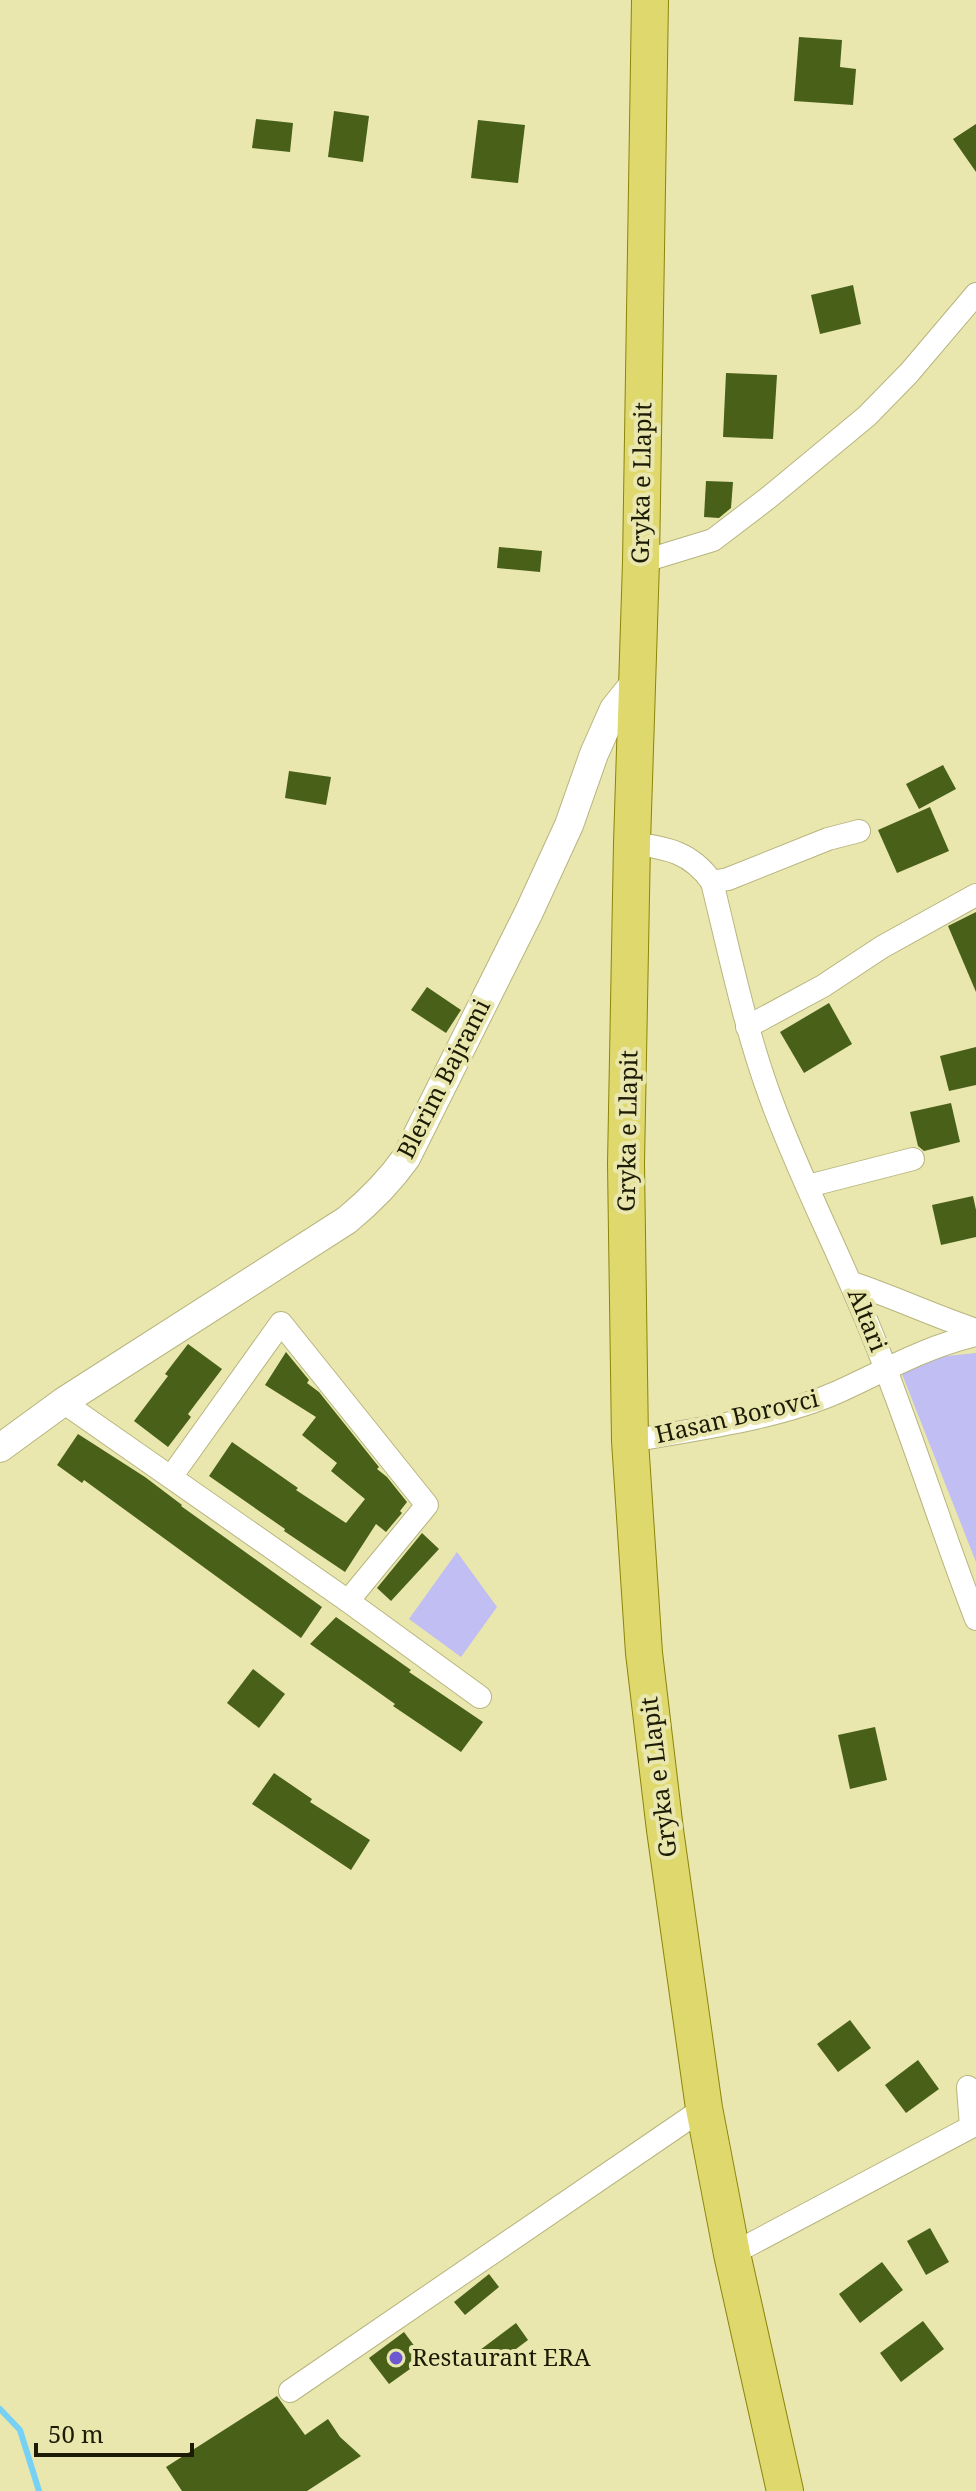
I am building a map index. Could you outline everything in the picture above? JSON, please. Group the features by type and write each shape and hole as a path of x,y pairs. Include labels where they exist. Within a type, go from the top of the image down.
{"main road":[{"name":"Gryka e Llapit","path":"650,0 641,562 626,1164 630,1441 646,1667 665,1830 704,2108 732,2254 785,2491"}],"street":[{"path":"641,562 713,540 779,489 867,416 909,373 976,294"},
{"name":"Blerim Bajrami","path":"0,1448 63,1402 347,1220 371,1201 392,1178 406,1158 529,912 569,825 614,709 638,679"},
{"path":"632,843 682,853 703,868 712,882 728,879 828,839 859,831"},
{"name":"Altari","path":"712,882 747,1027 770,1098 852,1283 976,1619"},
{"path":"747,1027 823,986 882,947 976,895"},
{"path":"808,1186 913,1159"},
{"name":"Hasan Borovci","path":"852,1283 976,1332"},
{"path":"171,1477 281,1323 427,1505 348,1601"},
{"name":"Hasan Borovci","path":"630,1441 713,1427 796,1406 839,1391 923,1350 976,1332"},
{"path":"63,1402 480,1697"},
{"path":"732,2254 971,2127 968,2087"},
{"path":"290,2391 704,2108"}],"shaded area":[{"path":"976,1353 976,1562 902,1374 937,1357"},
{"path":"457,1552 497,1607 461,1657 409,1619"}],"building":[{"path":"799,37 842,40 840,67 856,69 853,105 794,101"},
{"path":"334,111 369,116 363,162 328,157"},
{"path":"256,119 293,123 290,152 252,148"},
{"path":"478,120 525,125 518,183 471,178"},
{"path":"976,124 976,172 953,139"},
{"path":"853,285 861,324 820,334 811,295"},
{"path":"726,373 777,375 773,439 723,437"},
{"path":"706,481 733,482 731,508 719,518 704,517"},
{"path":"499,547 542,551 540,572 497,568"},
{"path":"943,765 956,789 919,809 906,784"},
{"path":"289,771 331,777 326,805 285,798"},
{"path":"930,807 949,851 897,873 878,830"},
{"path":"976,912 976,992 948,926"},
{"path":"427,987 461,1010 446,1033 411,1010"},
{"path":"829,1003 852,1044 804,1073 780,1032"},
{"path":"976,1047 976,1085 949,1091 940,1056"},
{"path":"951,1103 960,1142 924,1151 918,1146 910,1112"},
{"path":"973,1196 976,1237 941,1245 932,1205"},
{"path":"188,1344 222,1369 168,1447 134,1421"},
{"path":"286,1352 309,1380 307,1383 319,1392 379,1467 377,1469 407,1502 386,1532 376,1524 345,1572 209,1476 232,1442 346,1523 365,1499 331,1471 337,1463 302,1435 316,1417 265,1385"},
{"path":"78,1434 145,1477 322,1607 301,1638 84,1480 82,1483 57,1465"},
{"path":"422,1533 439,1549 391,1601 377,1588"},
{"path":"336,1617 483,1722 461,1752 310,1644"},
{"path":"253,1669 285,1694 259,1728 227,1703"},
{"path":"875,1727 887,1780 850,1789 838,1735"},
{"path":"274,1773 312,1799 310,1802 370,1840 351,1870 252,1804"},
{"path":"850,2020 871,2048 838,2072 817,2044"},
{"path":"918,2060 939,2089 906,2113 885,2085"},
{"path":"930,2228 949,2262 926,2275 907,2241"},
{"path":"882,2262 903,2290 860,2323 839,2294"},
{"path":"489,2274 499,2287 465,2315 454,2302"},
{"path":"923,2321 944,2349 901,2382 880,2353"},
{"path":"516,2323 528,2340 492,2367 480,2350"},
{"name":"Restaurant ERA","path":"404,2332 424,2359 389,2384 369,2358"},
{"path":"277,2396 305,2435 328,2419 340,2437 361,2456 307,2491 182,2491 166,2467"}],"waterway":[{"path":"0,2409 20,2430 39,2491"}],"place":[{"name":"Restaurant ERA","path":"396,2358"}]}
